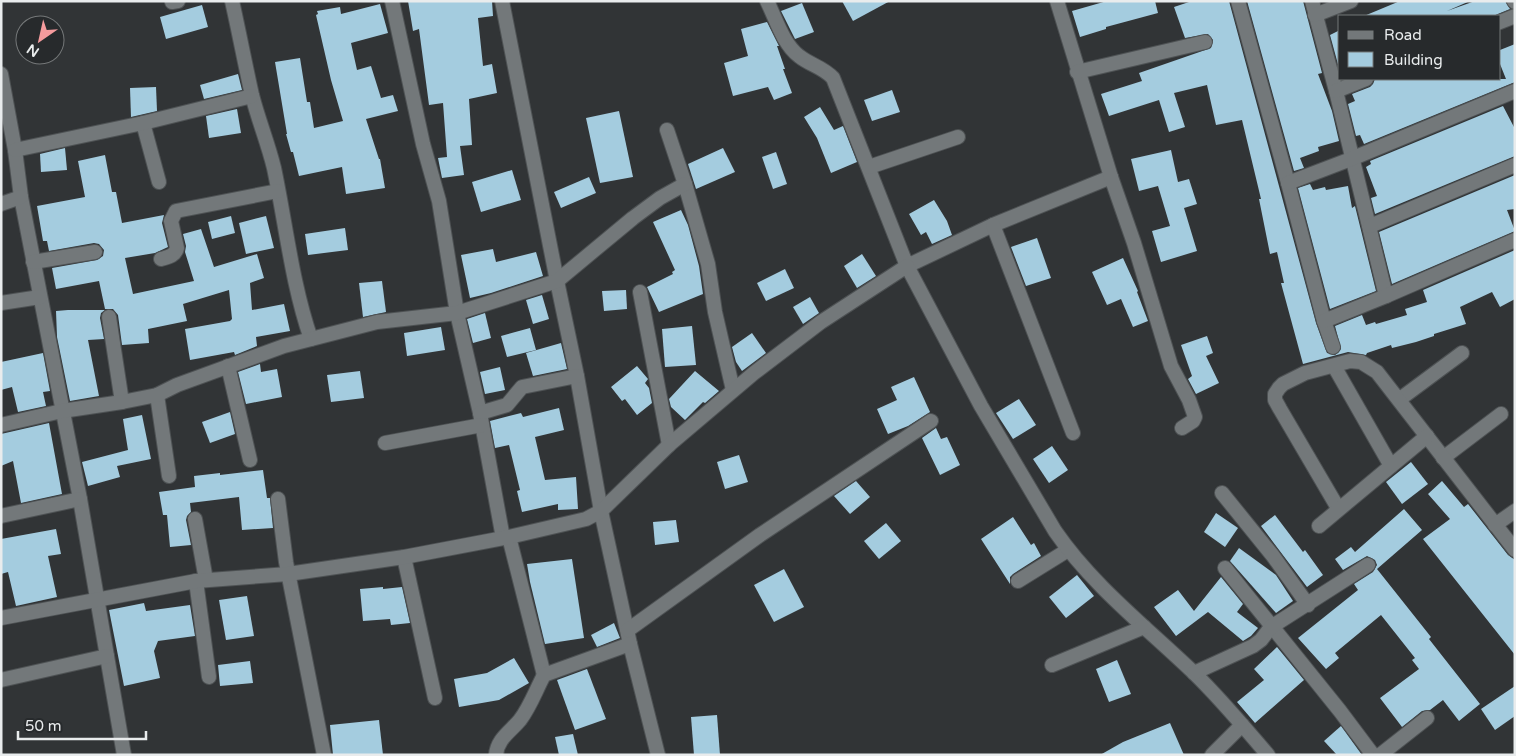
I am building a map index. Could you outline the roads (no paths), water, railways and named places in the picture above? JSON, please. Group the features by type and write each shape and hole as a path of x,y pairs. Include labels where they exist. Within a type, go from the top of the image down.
{"street":[{"path":"232,1 252,96 273,165 296,287 304,321 311,339"},
{"path":"392,1 422,144 438,200 457,313 506,538 544,675"},
{"path":"502,1 577,376 600,511 658,755"},
{"path":"767,1 787,43 794,52 828,72 833,78 907,266 981,406 1055,531 1068,550 1144,627 1194,672 1268,755"},
{"path":"1238,1 1324,321 1333,347"},
{"path":"1312,1 1336,91 1351,159 1370,226 1386,296"},
{"path":"1315,16 1351,1"},
{"path":"1059,2 1078,72 1134,243 1171,366 1189,400 1195,417 1193,421 1182,428"},
{"path":"1501,22 1515,16"},
{"path":"1078,72 1205,42"},
{"path":"1,74 5,112 15,150 21,197 33,262 80,499 96,601 124,755"},
{"path":"1336,91 1364,80"},
{"path":"1288,183 1515,91"},
{"path":"15,150 143,123 252,96"},
{"path":"143,123 158,182"},
{"path":"667,130 708,264 717,320 734,390"},
{"path":"869,168 958,138"},
{"path":"1370,226 1515,165"},
{"path":"1,618 201,581 288,574 404,557 506,538 576,522 600,511 669,445 734,390 821,322 907,266 992,225 1111,177"},
{"path":"1,425 62,411 157,395 177,385 284,346 377,322 457,313 557,281 633,218 660,198 685,184"},
{"path":"161,259 171,256 176,252 177,248 171,221 176,210 278,191"},
{"path":"1,204 21,197"},
{"path":"992,225 1073,433"},
{"path":"1324,321 1515,240"},
{"path":"33,262 95,252"},
{"path":"640,292 669,445"},
{"path":"1,303 40,297"},
{"path":"110,318 122,402"},
{"path":"1400,399 1462,353"},
{"path":"1338,508 1275,400 1275,394 1283,384 1305,373 1350,361 1361,362 1377,372 1400,399 1443,458 1515,550"},
{"path":"228,366 250,460"},
{"path":"1334,366 1391,466"},
{"path":"385,443 481,419 506,405 522,387 577,376"},
{"path":"157,395 168,476"},
{"path":"1443,458 1501,414"},
{"path":"496,755 500,743 519,721 544,675 629,637 685,590 760,535 931,421"},
{"path":"1318,526 1427,436"},
{"path":"1222,493 1273,556 1308,605"},
{"path":"1,516 80,499"},
{"path":"278,499 288,574 324,755"},
{"path":"1495,525 1515,511"},
{"path":"195,519 209,677"},
{"path":"1018,581 1068,550"},
{"path":"404,557 435,698"},
{"path":"1194,672 1254,646 1271,627 1368,565"},
{"path":"1225,568 1373,755"},
{"path":"1052,665 1144,627"},
{"path":"1,680 107,656"},
{"path":"1380,755 1427,718"},
{"path":"1212,755 1242,725"}]}
